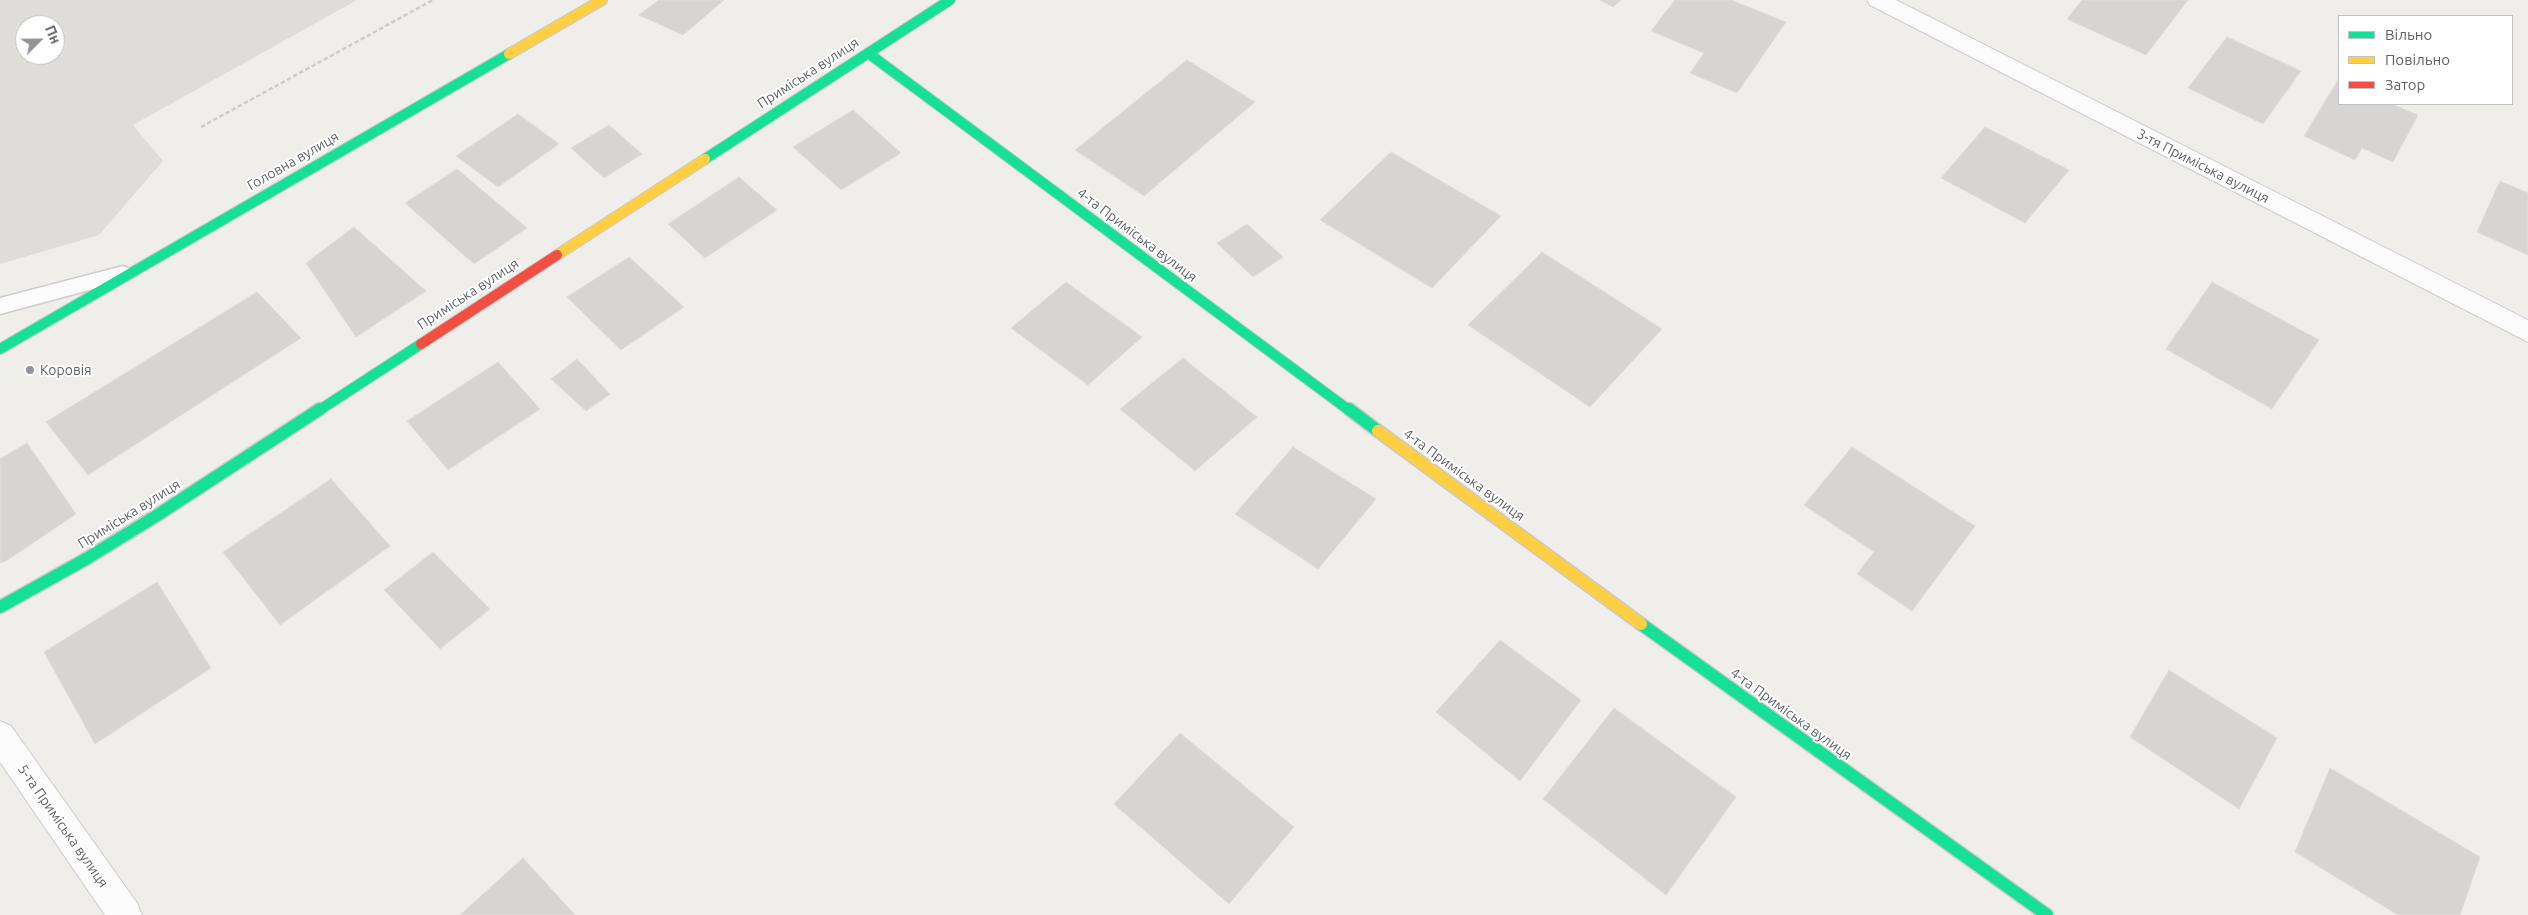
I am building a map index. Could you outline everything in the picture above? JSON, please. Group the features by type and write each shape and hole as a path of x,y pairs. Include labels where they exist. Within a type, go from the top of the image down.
{"street":[{"name":"Головна вулиця","path":"0,349 602,0"},
{"name":"Приміська вулиця","path":"0,607 86,559 156,516 950,0"},
{"name":"3-тя Приміська вулиця","path":"1878,0 2528,332"},
{"name":"4-та Приміська вулиця","path":"868,52 1213,310 1746,701 2047,915"},
{"name":"5-та Приміська вулиця","path":"0,736 125,915"}],"lane":[{"path":"0,306 134,271"}],"path":[{"path":"201,127 433,0"}],"shaded area":[{"path":"0,0 357,0 133,125 163,161 99,235 0,264"}],"building":[{"path":"659,0 724,0 683,35 639,15"},
{"path":"1600,0 1621,0 1613,7"},
{"path":"1675,0 1731,0 1786,22 1737,93 1690,73 1704,53 1651,31"},
{"path":"2082,0 2188,0 2146,55 2067,19"},
{"path":"2227,37 2301,71 2263,124 2188,88"},
{"path":"1187,60 1255,102 1144,196 1075,150"},
{"path":"2338,80 2338,105 2394,105 2418,115 2393,162 2362,148 2355,160 2304,136"},
{"path":"853,110 901,153 841,190 793,147"},
{"path":"518,114 559,144 498,187 456,156"},
{"path":"609,125 642,154 604,178 571,148"},
{"path":"1985,127 2069,170 2025,223 1941,178"},
{"path":"1391,152 1501,216 1432,288 1320,220"},
{"path":"457,169 527,228 474,264 405,203"},
{"path":"739,177 777,210 705,258 668,224"},
{"path":"2500,181 2528,193 2528,255 2477,232"},
{"path":"1247,224 1283,257 1253,277 1217,243"},
{"path":"354,227 426,291 356,337 306,263"},
{"path":"1542,252 1662,329 1590,407 1468,325"},
{"path":"629,257 684,307 621,350 567,297"},
{"path":"1066,282 1142,337 1088,385 1011,328"},
{"path":"2212,282 2319,340 2272,409 2166,349"},
{"path":"257,292 301,338 88,475 46,422"},
{"path":"1183,358 1257,417 1195,471 1120,409"},
{"path":"577,359 610,394 586,411 551,379"},
{"path":"498,362 540,409 448,470 407,421"},
{"path":"27,443 76,514 6,561 0,563 0,459"},
{"path":"1293,447 1376,499 1318,569 1235,514"},
{"path":"1852,447 1975,526 1912,611 1857,574 1874,552 1804,505"},
{"path":"331,479 390,546 280,625 223,552"},
{"path":"433,552 490,609 440,649 384,590"},
{"path":"157,582 211,668 95,744 44,652"},
{"path":"1500,640 1581,700 1520,781 1436,712"},
{"path":"2169,670 2277,738 2239,809 2130,737"},
{"path":"1614,708 1736,797 1666,895 1543,799"},
{"path":"1180,733 1294,827 1229,904 1114,804"},
{"path":"2330,768 2480,857 2460,915 2398,915 2295,852"},
{"path":"523,858 575,915 460,915"}],"traffic: fast":[{"path":"705,159 950,0"},
{"path":"868,53 1378,431"},
{"path":"0,349 509,54"},
{"path":"0,607 86,559 156,516 421,344"},
{"path":"1641,624 2047,915"}],"traffic: slow":[{"path":"509,54 602,0"},
{"path":"557,255 705,159"},
{"path":"1378,431 1641,624"}],"traffic: jam":[{"path":"421,344 557,255"}],"place":[{"name":"Коровія","path":"30,370"}]}
